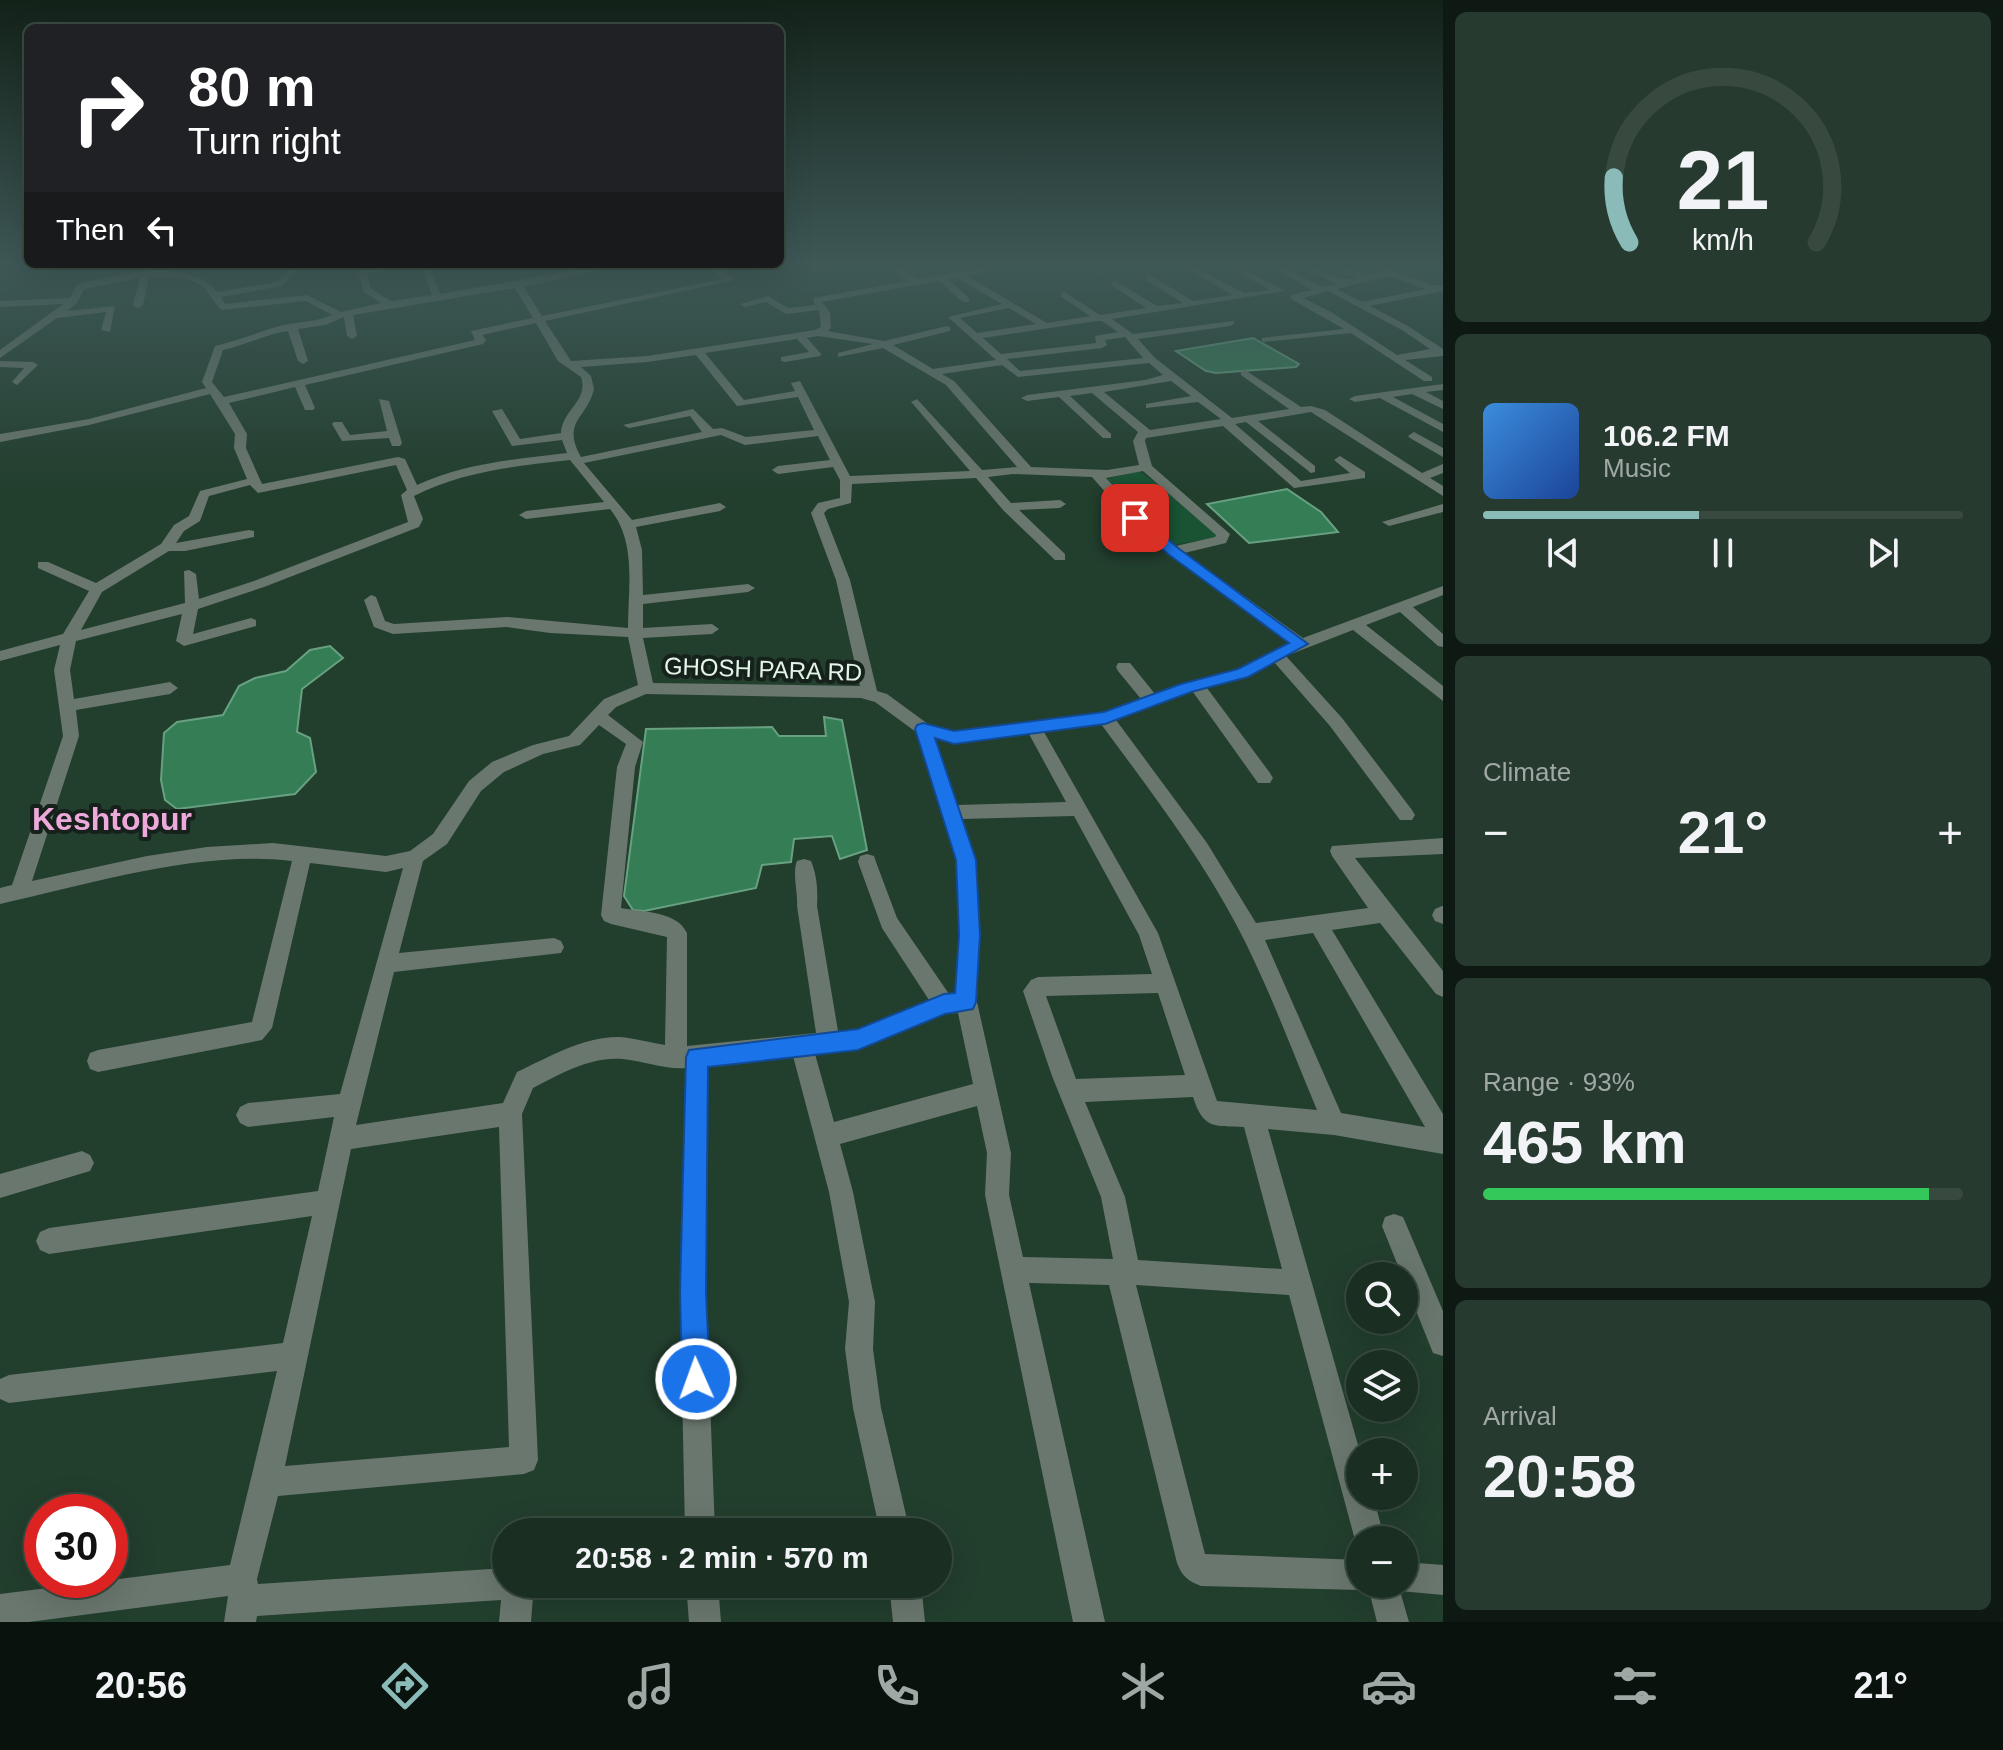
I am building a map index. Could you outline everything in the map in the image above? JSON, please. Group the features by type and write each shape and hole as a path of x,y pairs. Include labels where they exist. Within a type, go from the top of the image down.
{"street":[{"path":"0,355 22,339"},
{"path":"250,339 220,347 207,382 241,434 240,448 258,489 399,461"},
{"path":"296,339 303,361"},
{"path":"222,401 479,342 480,339"},
{"path":"549,339 562,361 573,364 647,359 776,339"},
{"path":"785,359 816,354 802,339"},
{"path":"850,339 885,345 950,383 1028,471"},
{"path":"842,355 909,339"},
{"path":"979,339 1018,374 1151,360"},
{"path":"933,372 1102,345 1099,339"},
{"path":"1131,339 1151,360 1201,398 1298,485 1361,475 1340,460"},
{"path":"1266,340 1272,339"},
{"path":"1366,339 1428,379"},
{"path":"1422,339 1440,350"},
{"path":"1395,358 1440,350"},
{"path":"698,351 741,404 799,388 823,432 846,480 846,500 823,506 817,513 843,580 870,695"},
{"path":"0,364 33,365 17,382"},
{"path":"573,364 587,378 589,388 586,400 575,408 567,422 567,436 576,458 628,525 636,549 636,633 646,688"},
{"path":"1245,373 1299,411"},
{"path":"1027,398 1174,377"},
{"path":"299,383 309,408"},
{"path":"1354,402 1443,387"},
{"path":"0,438 89,422 213,390"},
{"path":"1095,390 1147,434"},
{"path":"1414,390 1443,406"},
{"path":"1062,394 1107,436"},
{"path":"1382,395 1443,429"},
{"path":"1150,406 1201,398"},
{"path":"383,401 399,461 414,491"},
{"path":"917,402 1008,507 1060,557"},
{"path":"1173,551 1221,540 1223,534 1146,467 1139,441 1141,435 1299,411 1328,410 1443,492"},
{"path":"498,411 516,443 567,436"},
{"path":"629,425 693,412 710,434"},
{"path":"1249,419 1311,469"},
{"path":"338,424 345,439 393,434"},
{"path":"0,656 191,605 295,571 358,542 414,524 416,519 407,497 414,491 465,473 576,458 726,431 745,441 823,432"},
{"path":"1414,436 1443,453"},
{"path":"778,470 837,463"},
{"path":"846,480 1028,471 1097,475 1146,467"},
{"path":"1423,477 1443,468"},
{"path":"1097,475 1135,518 1173,551 1298,645"},
{"path":"10,894 71,736 62,670 69,637 97,589 166,547 179,528 195,518 204,494 256,480"},
{"path":"1008,507 1060,504"},
{"path":"526,515 612,505"},
{"path":"628,525 720,507"},
{"path":"1389,522 1443,508"},
{"path":"166,547 185,547 249,534"},
{"path":"43,565 97,589"},
{"path":"189,574 191,605 184,641 251,623"},
{"path":"637,600 748,588"},
{"name":"GHOSH PARA RD","path":"415,857 440,839 475,786 498,767 539,749 574,741 597,715 628,693 646,688 861,692 881,698 923,729 954,737 1034,728 1105,718 1196,685 1243,673 1276,654 1442,591"},
{"path":"371,600 379,624 393,629 507,622 636,633 712,629"},
{"path":"1402,605 1443,642"},
{"path":"1354,623 1443,695"},
{"path":"1276,654 1336,722 1406,815"},
{"path":"1124,667 1152,701"},
{"path":"1196,685 1264,778"},
{"path":"67,706 170,688"},
{"path":"597,715 635,742 626,767 611,915 669,926 677,933 686,1058 700,1518"},
{"path":"1105,718 1189,830 1251,933 1334,1123"},
{"path":"1034,728 1148,933 1210,1112 1334,1123 1443,1139"},
{"path":"923,729 966,860 969,935 955,1003"},
{"path":"950,812 1079,809"},
{"path":"1443,846 1339,851 1384,914 1443,987"},
{"path":"10,894 147,864 207,855 273,851 386,864 415,857 340,1139 242,1601"},
{"path":"98,1061 254,1033 261,1028 303,855"},
{"path":"867,862 889,922 955,1003 986,1092 999,1153 997,1195 1089,1622"},
{"path":"804,867 808,889 816,1045 826,1136 862,1302 859,1349 867,1408 892,1518"},
{"path":"1251,933 1384,914"},
{"path":"1318,924 1443,1139"},
{"path":"387,963 554,947"},
{"path":"1165,983 1035,988 1069,1091 1113,1197 1124,1272 1192,1563 1201,1571 1346,1575"},
{"path":"267,1482 524,1460 510,1114 525,1080 593,1051 620,1048 686,1058 858,1039 955,1003"},
{"path":"1069,1091 1200,1086"},
{"path":"826,1136 986,1092"},
{"path":"248,1115 349,1104"},
{"path":"340,1139 510,1114"},
{"path":"1253,1116 1366,1526"},
{"path":"0,1186 82,1163"},
{"path":"49,1241 327,1202"},
{"path":"1394,1226 1443,1343"},
{"path":"1012,1270 1124,1272 1299,1283"},
{"path":"9,1389 292,1356"},
{"path":"1418,1578 1443,1580"},
{"path":"7,1613 492,1585"},
{"path":"515,1622 517,1598"},
{"path":"703,1598 705,1622"},
{"path":"906,1598 909,1622"},
{"path":"1387,1598 1393,1622"}],"shaded area":[{"path":"1254,339 1299,364 1296,367 1216,373 1206,371 1176,351"},
{"path":"1138,471 1157,483 1216,534 1215,538 1173,545 1107,479"},
{"path":"1287,489 1321,512 1338,532 1249,543 1207,504"},
{"path":"330,646 343,658 302,689 297,732 310,738 316,772 295,794 177,809 165,800 161,780 164,733 177,722 223,715 239,686 255,678 286,671 310,650"},
{"path":"824,717 842,720 867,850 840,859 832,836 794,839 791,862 762,865 756,888 644,911 633,910 624,896 646,729 772,727 779,736 826,736"}],"district":[{"name":"Keshtopur","path":"112,819"}],"route":[{"path":"696,1379 693,1292 697,1057 858,1039 944,1004 966,1002 969,935 966,860 923,729 954,737 1105,718 1187,688 1243,673 1301,644 1173,551 1135,518"}]}
